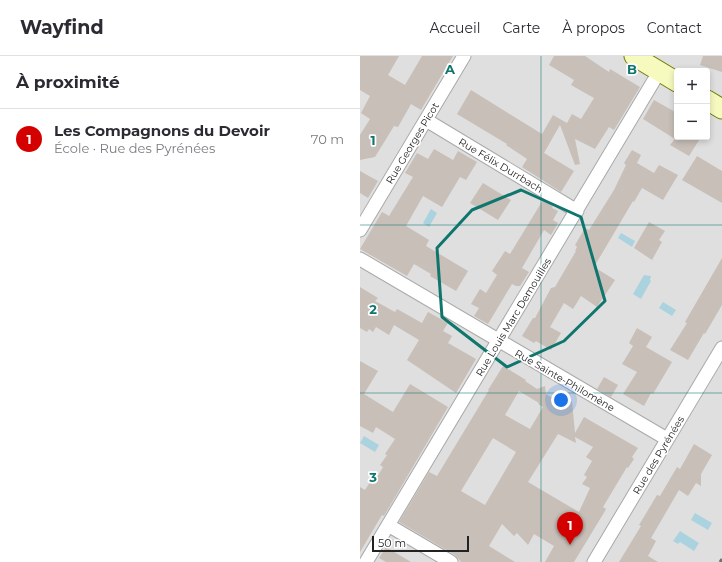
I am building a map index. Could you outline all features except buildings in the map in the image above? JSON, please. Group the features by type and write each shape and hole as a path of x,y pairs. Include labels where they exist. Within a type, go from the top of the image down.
{"main road":[{"path":"634,56 674,80"},
{"path":"710,102 722,109"}],"street":[{"name":"Rue Georges Picot","path":"360,230 464,56"},
{"name":"Rue Louis Marc Demouilles","path":"366,562 659,72"},
{"name":"Rue Félix Durrbach","path":"426,120 577,211"},
{"name":"Rue Sainte-Philomène","path":"360,259 667,439"},
{"name":"Rue des Pyrénées","path":"594,562 722,348"},
{"path":"388,525 451,562"}],"highlighted area":[{"path":"521,190 581,217 605,301 564,341 507,367 442,317 437,248 472,210"}],"shaded area":[{"path":"360,56 722,56 722,562 360,562"}],"water":[{"path":"431,209 437,213 429,227 423,223"},
{"path":"621,233 635,241 632,247 618,238"},
{"path":"644,275 651,276 651,281 641,299 633,294"},
{"path":"663,302 676,310 672,316 659,308"},
{"path":"364,436 379,445 375,452 360,443"},
{"path":"695,513 712,523 708,530 691,520"},
{"path":"680,531 699,543 694,551 680,542 678,544 673,541"}],"place":[{"name":"Les Compagnons du Devoir","path":"570,545"}]}
